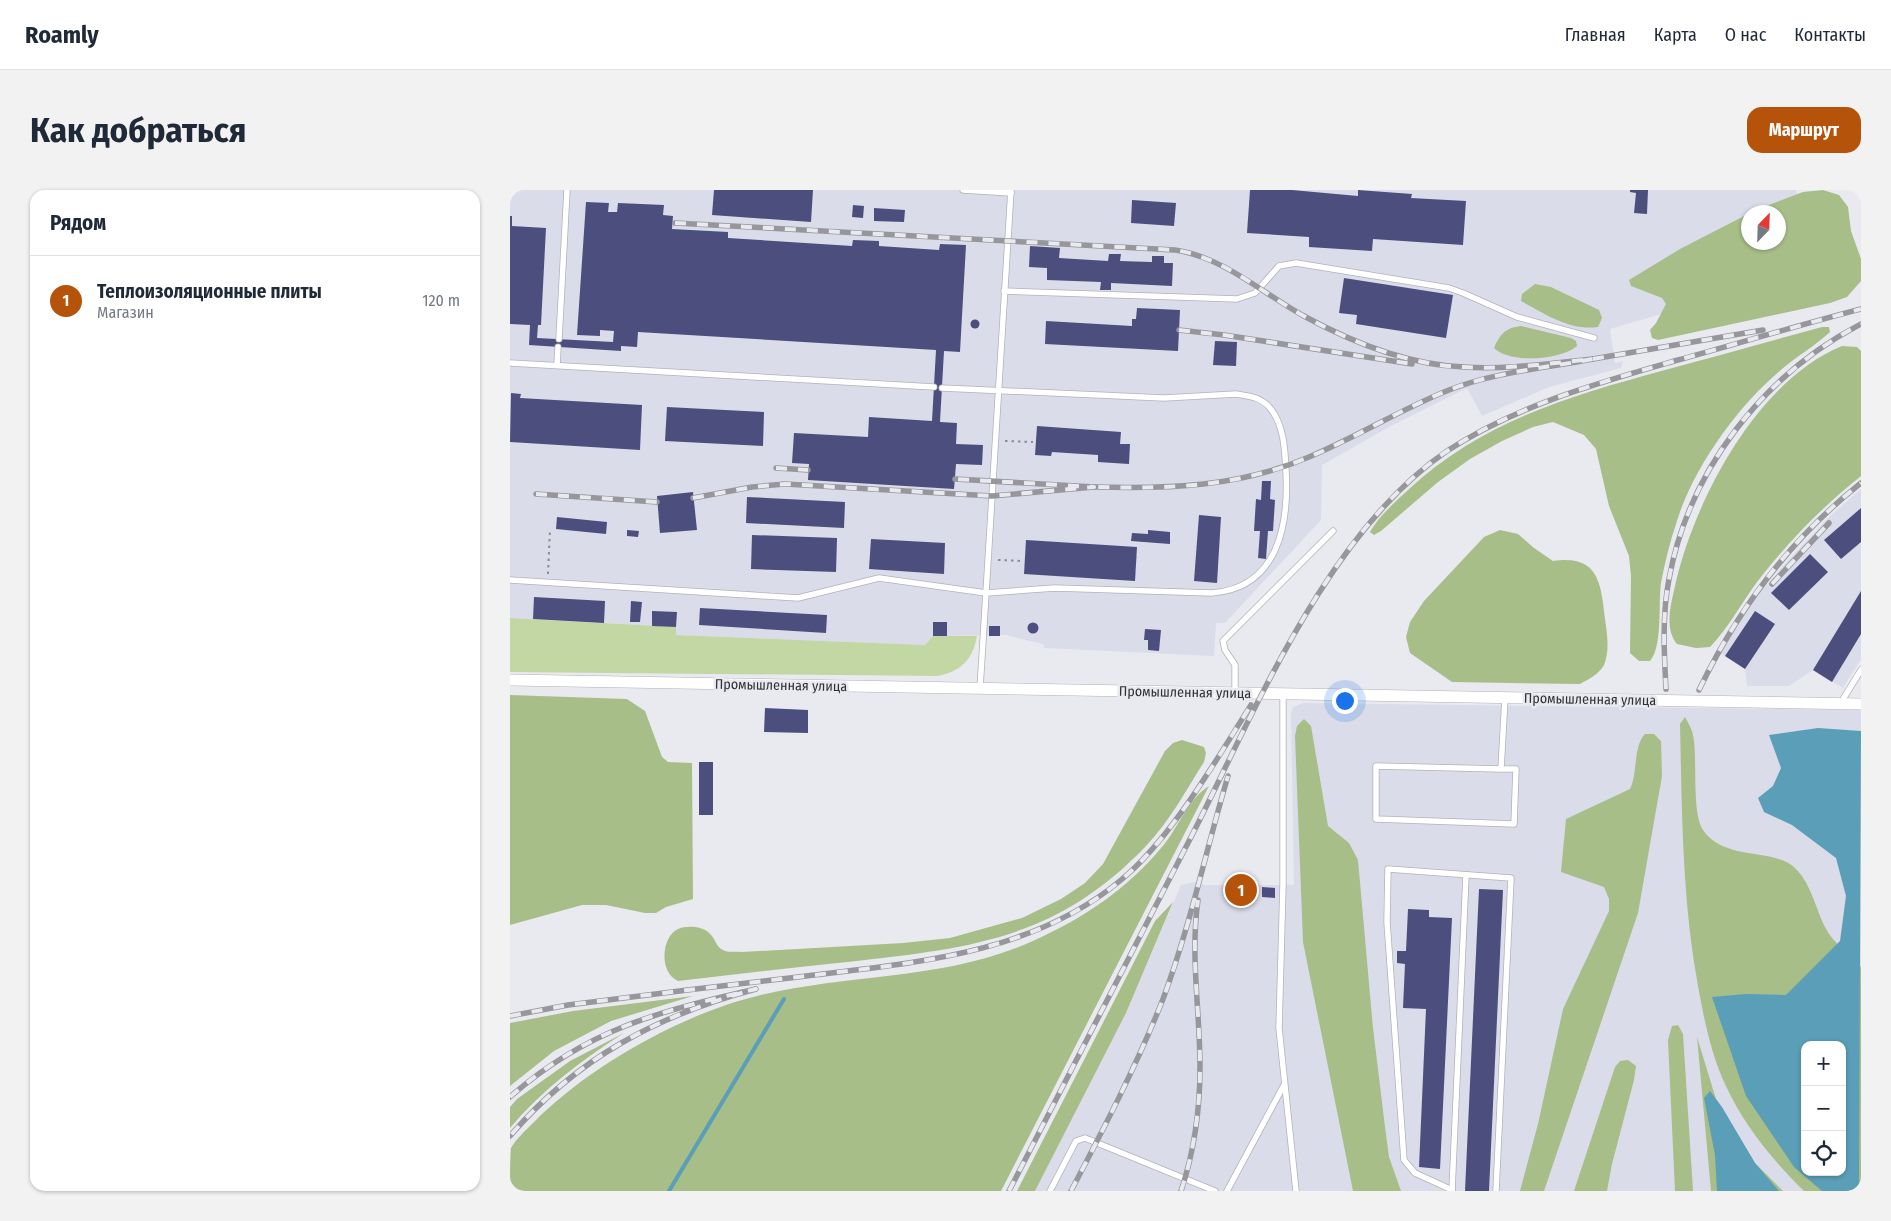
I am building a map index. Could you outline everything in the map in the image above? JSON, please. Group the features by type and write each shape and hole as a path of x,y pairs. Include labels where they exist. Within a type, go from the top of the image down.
{"street":[{"name":"Промышленная улица","path":"510,680 1861,704"}],"lane":[{"path":"559,339 567,190"},
{"path":"963,190 1011,191 980,688"},
{"path":"1004,291 1237,299 1255,293 1279,266 1296,263 1449,288 1517,317 1594,338"},
{"path":"558,347 558,366"},
{"path":"510,363 934,387"},
{"path":"510,580 798,598 808,598 880,578 986,593 1055,588 1224,592 1249,581 1272,558 1282,530 1287,501 1286,465 1282,433 1274,414 1261,399 1236,394 1164,398 942,388"},
{"path":"1235,693 1235,665 1225,650 1223,642 1333,531"},
{"path":"1840,704 1861,670"},
{"path":"1283,694 1283,885 1279,1028 1296,1191"},
{"path":"1501,769 1505,698"},
{"path":"1376,766 1501,769 1516,769 1514,824 1376,819 1376,766"},
{"path":"1466,875 1452,1190 1415,1173 1404,1160 1388,922 1388,869 1511,878 1496,1191"},
{"path":"1227,1191 1284,1085"},
{"path":"1050,1191 1076,1141 1085,1138 1215,1191"}],"path":[{"path":"995,440 1032,442"},
{"path":"547,583 550,529"},
{"path":"988,559 1023,561"}],"shaded area":[{"path":"510,190 1796,190 1816,268 1610,329 1615,363 1623,361 1621,368 1549,387 1482,416 1467,388 1391,426 1322,465 1321,520 1225,623 1216,623 1214,656 1044,648 1043,644 1006,635 933,636 925,645 676,635 675,627 510,618"},
{"path":"1861,489 1861,659 1843,688 1813,670 1789,686 1747,686 1745,669 1719,652 1761,591 1828,518"},
{"path":"1303,703 1861,710 1861,1191 1035,1191 1126,1013 1181,885 1195,882 1205,885 1294,885 1291,714 1293,707"}],"green space":[{"path":"1823,190 1839,195 1848,207 1851,231 1861,259 1861,281 1847,297 1830,303 1658,340 1652,338 1650,330 1666,304 1662,298 1631,286 1629,280 1680,249 1741,218 1741,250 1786,250 1786,205 1769,205 1803,192"},
{"path":"1535,284 1551,287 1599,310 1602,318 1598,327 1588,328 1568,324 1521,301 1522,294"},
{"path":"1521,326 1571,338 1576,341 1577,346 1560,354 1536,358 1511,356 1494,348 1504,332"},
{"path":"1822,327 1829,327 1830,332 1782,369 1750,400 1719,438 1694,480 1684,501 1666,559 1661,583 1657,645 1650,661 1639,661 1630,653 1631,576 1629,556 1609,506 1596,449 1584,435 1553,422 1533,427 1502,441 1470,459 1438,482 1381,531 1374,535 1370,532 1393,504 1436,466 1466,446 1529,414 1595,390"},
{"path":"1842,346 1857,347 1861,351 1861,476 1819,513 1780,553 1757,582 1729,624 1710,647 1696,648 1677,644 1673,638 1670,623 1673,593 1684,552 1697,517 1714,481 1734,446 1757,414 1783,386 1811,363"},
{"path":"1500,530 1518,534 1553,561 1568,560 1580,562 1589,567 1595,574 1604,606 1607,654 1604,665 1594,676 1580,684 1452,682 1410,653 1406,637 1410,622 1424,601 1484,537"},
{"path":"510,618 676,627 676,635 925,645 933,636 977,636 972,652 964,664 959,668 937,676 510,672"},
{"path":"510,695 627,699 645,711 662,757 668,762 692,763 693,899 666,907 656,913 645,913 606,905 582,905 510,925"},
{"path":"1685,717 1693,735 1697,811 1703,830 1712,840 1724,846 1737,851 1776,858 1787,862 1796,869 1806,882 1828,933 1861,967 1861,1191 1804,1191 1770,1155 1750,1128 1732,1099 1720,1073 1703,1011 1693,953 1686,888 1680,724"},
{"path":"1304,719 1311,726 1328,826 1349,843 1358,860 1373,1028 1385,1127 1389,1157 1401,1191 1353,1191 1303,942 1295,736 1297,726"},
{"path":"1645,734 1654,734 1661,741 1662,776 1638,913 1544,1191 1520,1191 1538,1124 1563,1009 1609,911 1609,899 1604,887 1561,872 1566,819 1630,789 1637,752 1641,739"},
{"path":"1182,740 1204,747 1206,753 1204,762 1163,826 1146,846 1112,877 1079,902 1044,920 1009,934 972,944 891,957 678,981 667,970 664,954 668,939 678,929 686,927 696,927 708,932 719,947 725,951 742,952 903,943 950,938 1022,918 1061,899 1085,883 1103,864 1165,751 1173,743"},
{"path":"1209,786 1001,1191 510,1191 511,1148 518,1138 556,1102 581,1082 638,1045 698,1016 728,1004 757,996 827,983 933,970 1002,953 1035,940 1088,912 1135,876 1162,847 1189,806"},
{"path":"1173,902 1126,1013 1035,1191 1017,1191 1155,921"},
{"path":"693,996 611,1021 554,1051 510,1086 510,1023 573,1011"},
{"path":"1678,1025 1683,1034 1693,1191 1675,1191 1668,1040 1672,1026"},
{"path":"624,1033 593,1053 549,1088 510,1128 510,1107 517,1099 570,1061"},
{"path":"1697,1037 1716,1099 1755,1163 1783,1191 1711,1191"},
{"path":"1628,1060 1636,1066 1634,1080 1612,1164 1607,1191 1574,1191 1615,1067 1620,1061"}],"water":[{"path":"1818,728 1861,731 1859,1191 1822,1191 1804,1176 1846,1176 1846,1041 1801,1041 1801,1173 1794,1167 1746,1096 1712,997 1746,994 1786,995 1840,941 1846,896 1836,858 1792,825 1764,812 1758,798 1773,786 1781,768 1769,735"},
{"path":"1710,1091 1722,1107 1755,1163 1779,1191 1717,1191 1715,1155 1704,1098"}],"building":[{"path":"714,190 813,190 811,222 712,215"},
{"path":"1250,190 1292,190 1358,196 1358,190 1412,194 1411,198 1466,201 1463,245 1373,239 1372,251 1309,247 1309,237 1247,233"},
{"path":"1630,190 1648,190 1647,214 1634,213 1636,193 1630,192"},
{"path":"1132,200 1176,203 1174,226 1131,223"},
{"path":"586,202 609,203 608,212 617,212 618,203 664,205 663,215 673,216 672,229 728,232 728,238 852,246 853,240 879,241 879,246 939,250 940,244 966,245 960,352 944,351 940,422 957,423 956,444 983,445 982,465 956,464 954,489 808,480 809,464 792,463 794,433 868,437 869,417 932,421 936,350 638,332 637,347 621,346 621,351 529,345 530,325 510,324 510,216 512,216 512,226 546,228 541,325 538,325 537,338 613,342 614,331 600,330 600,336 577,335"},
{"path":"853,205 864,206 863,218 852,217"},
{"path":"874,208 905,210 904,222 874,221"},
{"path":"1030,246 1060,248 1059,258 1108,261 1109,254 1121,254 1120,261 1152,262 1152,256 1164,256 1164,263 1173,263 1172,286 1111,283 1111,290 1100,290 1101,282 1047,280 1047,268 1029,267"},
{"path":"1344,278 1453,295 1446,338 1356,324 1357,315 1339,313"},
{"path":"1137,308 1180,310 1178,351 1045,344 1046,321 1132,326 1132,319 1136,319"},
{"path":"975,319 980,324 975,329 970,324"},
{"path":"1215,341 1237,342 1236,366 1213,365"},
{"path":"511,393 521,394 520,398 642,405 640,450 510,442"},
{"path":"667,407 764,412 763,446 665,441"},
{"path":"1037,426 1121,432 1120,444 1130,444 1129,464 1098,462 1098,455 1052,452 1051,456 1035,455"},
{"path":"1262,481 1271,481 1270,499 1275,500 1273,531 1268,531 1266,559 1258,558 1260,531 1254,531 1256,499 1261,500"},
{"path":"693,492 697,530 660,533 657,496"},
{"path":"747,497 845,502 844,528 746,523"},
{"path":"1861,508 1861,542 1841,559 1824,540"},
{"path":"1199,515 1221,517 1217,583 1194,581"},
{"path":"557,517 607,522 606,534 556,529"},
{"path":"627,530 639,531 638,537 627,536"},
{"path":"1148,530 1170,532 1170,544 1131,541 1132,533 1148,534"},
{"path":"752,535 837,538 836,572 751,569"},
{"path":"871,539 945,543 944,574 869,569"},
{"path":"1026,540 1137,547 1135,581 1024,574"},
{"path":"1810,554 1828,572 1789,610 1771,593"},
{"path":"1861,591 1861,634 1832,682 1813,670"},
{"path":"534,597 605,601 604,623 533,619"},
{"path":"631,601 642,602 640,622 630,622"},
{"path":"700,608 827,615 826,633 699,625"},
{"path":"652,611 677,612 676,627 652,626"},
{"path":"1755,611 1775,624 1745,669 1725,656"},
{"path":"933,622 947,622 947,636 933,636"},
{"path":"1033,622 1039,628 1033,634 1027,628"},
{"path":"989,626 1000,626 1000,636 989,636"},
{"path":"1145,629 1161,630 1159,651 1148,650 1148,640 1144,640"},
{"path":"765,708 808,710 808,733 764,732"},
{"path":"699,762 713,762 713,815 699,815"},
{"path":"1236,885 1247,885 1247,895 1236,895"},
{"path":"1262,887 1275,888 1275,898 1262,897"},
{"path":"1479,889 1503,890 1489,1191 1465,1191"},
{"path":"1408,909 1429,910 1429,917 1452,918 1440,1169 1419,1167 1426,1009 1403,1008 1405,964 1397,963 1397,951 1406,951"}],"waterway":[{"path":"669,1191 784,999"}],"railway":[{"path":"675,223 1175,250 1209,260 1241,276 1287,306 1321,325 1360,343 1401,357 1443,365 1480,368 1529,366 1593,359 1520,371 1466,384 1414,406 1309,457 1256,475 1203,484 1177,486 1094,487"},
{"path":"1009,1191 1189,841 1267,683 1297,629 1329,577 1365,529 1404,486 1447,451 1501,421 1530,408 1618,377 1861,309"},
{"path":"1666,689 1664,620 1669,579 1679,539 1694,500 1713,464 1736,430 1762,398 1792,370 1825,345 1861,324"},
{"path":"1179,330 1224,335 1412,364"},
{"path":"1593,359 1763,330"},
{"path":"776,468 808,470"},
{"path":"693,498 752,487 785,484 992,496 1094,487 955,479"},
{"path":"1699,690 1714,660 1748,604 1788,552 1835,505 1861,483"},
{"path":"536,494 657,502"},
{"path":"1772,584 1829,523"},
{"path":"510,1016 568,1005 883,967 925,960 967,952 1008,940 1048,925 1086,905 1121,880 1140,863 1192,798 1251,705"},
{"path":"1071,1191 1108,1120 1163,999 1190,916 1228,776"},
{"path":"1181,1191 1193,1145 1199,1098 1200,1046 1195,942 1198,900"},
{"path":"510,1097 567,1055 596,1039 656,1015 756,989 686,1012 653,1026 621,1043 591,1062 563,1084 536,1108 510,1136"}],"place":[{"name":"Теплоизоляционные плиты","path":"1241,890"}]}
